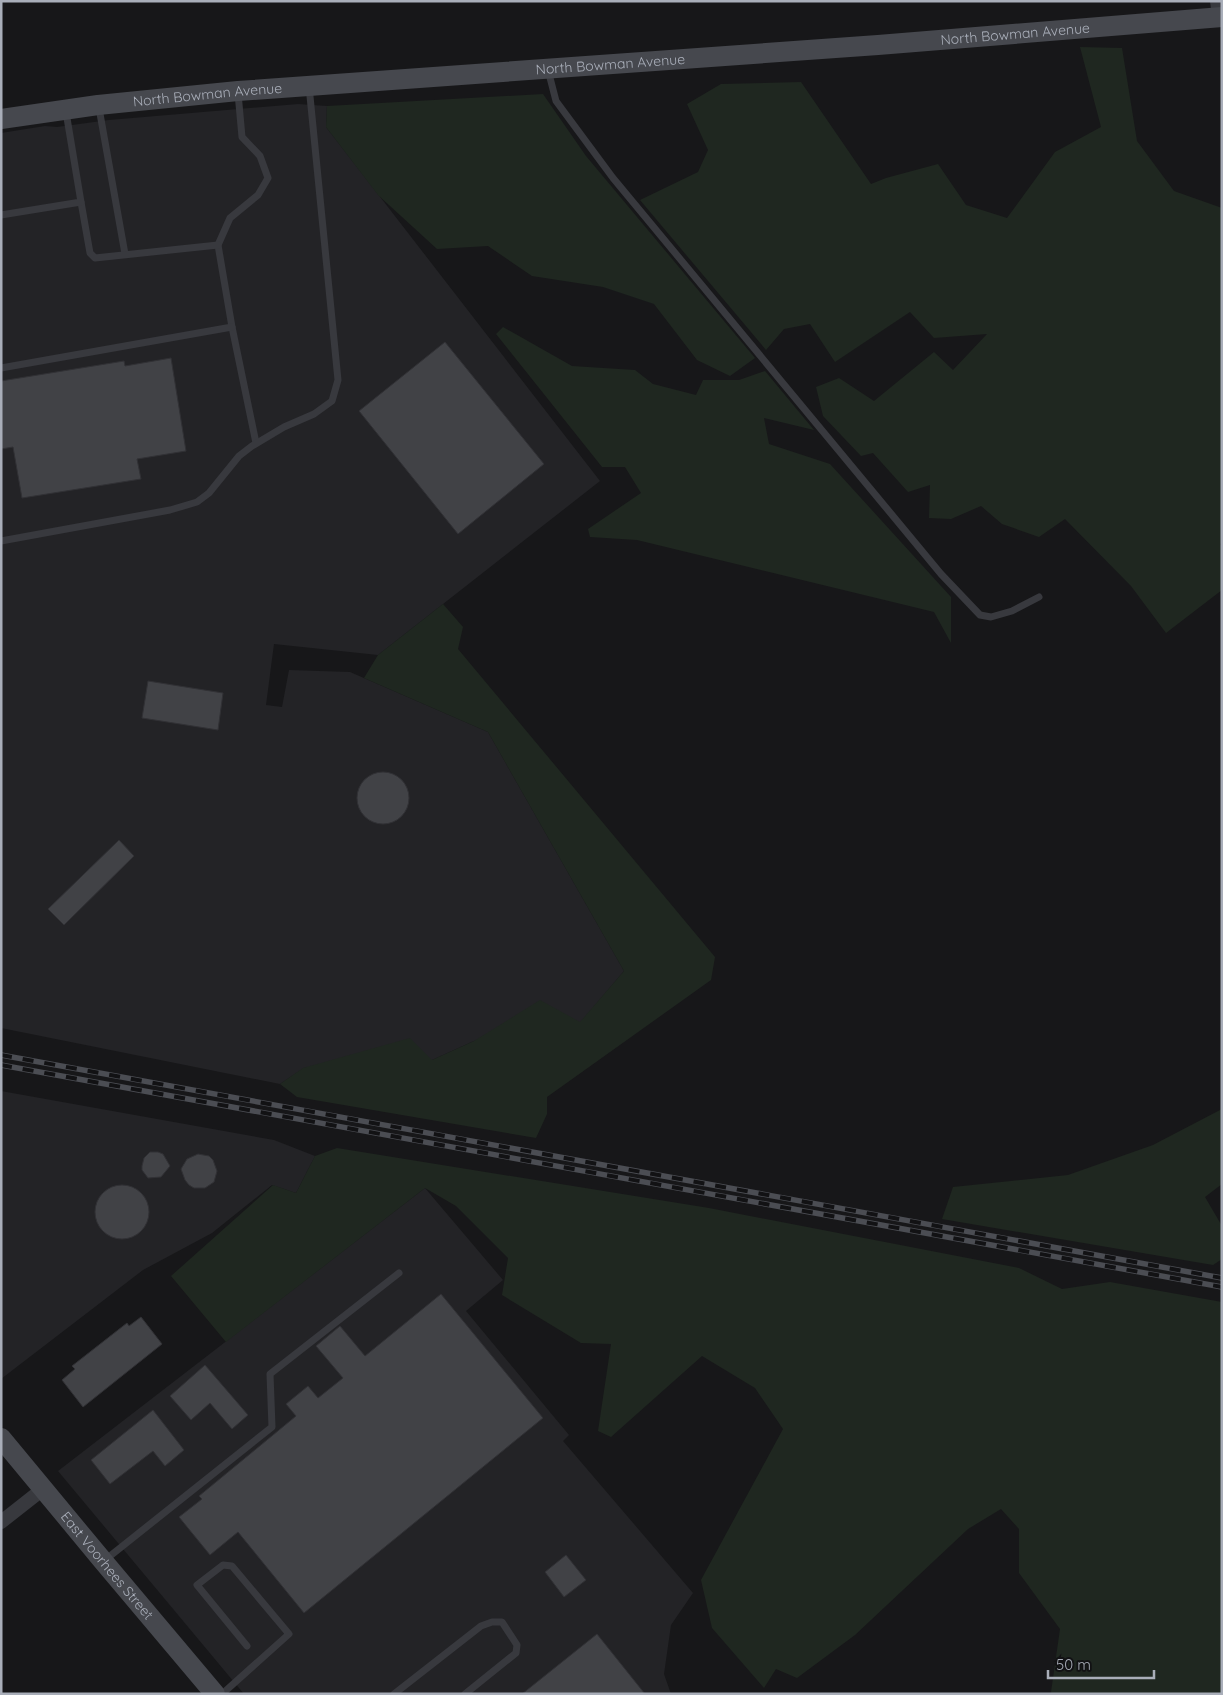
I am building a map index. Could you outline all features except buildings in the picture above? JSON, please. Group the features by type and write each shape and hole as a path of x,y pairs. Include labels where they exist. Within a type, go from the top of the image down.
{"street":[{"name":"North Bowman Avenue","path":"1,119 98,105 238,91 878,45 1219,12"},
{"name":"East Voorhees Street","path":"1,1438 216,1694"},
{"path":"1,1522 43,1489"}],"lane":[{"path":"548,68 556,101 613,178 941,574 980,615 991,617 1012,611 1039,597"},
{"path":"1,541 170,510 197,502 209,493 239,456 284,426 314,414 332,401 338,380 309,86"},
{"path":"238,91 242,137 260,156 268,178 258,195 230,218 218,245 232,327 256,444"},
{"path":"98,105 124,254"},
{"path":"66,109 90,253 95,258 218,245"},
{"path":"1,215 81,202"},
{"path":"1,368 232,327"},
{"path":"103,1561 272,1427 270,1374 398,1274"},
{"path":"222,1694 289,1634 232,1566 223,1565 197,1585 247,1646"},
{"path":"394,1694 481,1626 492,1622 502,1622 517,1645 516,1653 465,1694"}],"shaded area":[{"path":"1080,47 1122,48 1137,141 1174,191 1222,208 1222,543 1220,544 1222,547 1222,590 1166,633 1131,586 1065,519 1039,537 1002,524 981,506 951,519 929,518 930,485 908,492 873,453 861,456 823,416 816,387 839,378 874,401 934,352 953,370 987,334 934,338 910,312 835,362 810,324 784,329 766,350 640,200 698,172 708,150 687,104 721,84 801,82 871,184 938,164 966,205 1007,218 1055,152 1101,127"},
{"path":"543,94 586,156 755,358 730,376 697,360 654,304 603,287 532,276 488,246 437,249 378,195 326,127 327,106"},
{"path":"298,104 327,106 326,127 600,481 378,655 274,644 266,705 282,707 289,670 350,672 488,732 624,971 580,1023 474,1041 432,1060 304,1068 280,1084 1,1028 1,133 45,126 57,127 109,120"},
{"path":"503,327 572,366 635,370 653,384 696,395 703,380 739,380 765,371 814,430 764,418 769,444 830,464 951,597 951,643 934,612 637,540 590,537 588,529 641,493 625,467 602,467 496,334"},
{"path":"443,604 463,627 458,649 715,957 711,980 547,1097 547,1114 536,1138 297,1097 280,1084 303,1068 410,1038 432,1060 474,1041 540,1000 580,1022 624,971 488,732 364,678 378,655"},
{"path":"1,1091 274,1140 315,1156 296,1193 272,1185 212,1233 143,1270 1,1379"},
{"path":"1222,1109 1222,1184 1205,1197 1222,1226 1222,1259 1213,1265 942,1219 953,1187 1068,1175 1153,1145"},
{"path":"337,1148 709,1208 1019,1268 1062,1289 1110,1282 1222,1302 1222,1694 1052,1694 1060,1629 1019,1573 1019,1529 1001,1509 968,1529 855,1635 797,1678 776,1669 764,1688 712,1628 701,1580 783,1429 755,1388 702,1356 611,1437 598,1431 611,1344 581,1343 502,1295 508,1258 456,1206 425,1188 226,1342 171,1276 273,1185 296,1193 315,1156"},
{"path":"425,1188 503,1280 466,1311 569,1435 563,1441 693,1593 671,1625 664,1674 671,1694 244,1694 58,1471"}],"railway":[{"path":"1,1055 1222,1278"},
{"path":"1,1065 1222,1287"}]}
